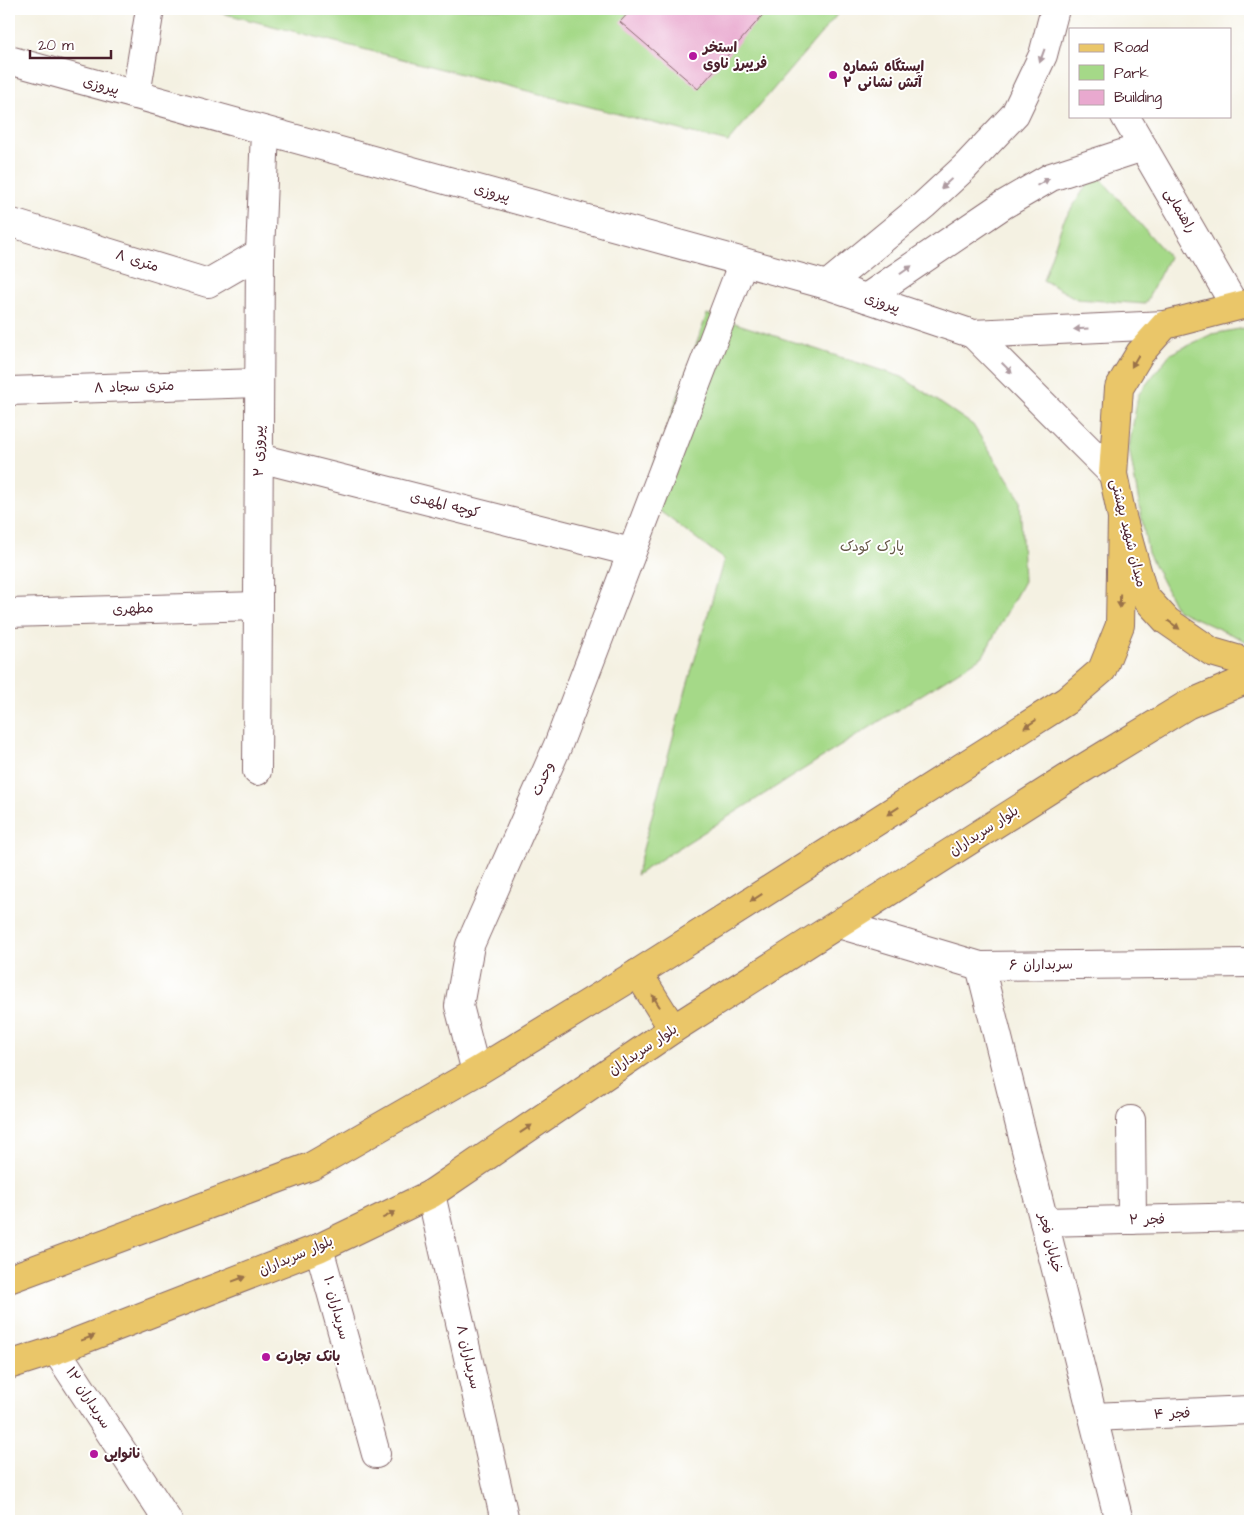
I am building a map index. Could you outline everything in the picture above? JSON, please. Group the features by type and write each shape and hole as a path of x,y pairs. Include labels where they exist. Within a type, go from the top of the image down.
{"main road":[{"path":"1165,325 1242,305"},
{"name":"میدان شهید بهشتی","path":"1165,325 1140,353 1119,388 1113,474 1122,517 1144,596 1168,621 1212,652 1250,663"},
{"path":"9,1279 312,1166 476,1072 638,974 1066,701 1102,670 1120,625 1122,517"},
{"name":"بلوار سربداران","path":"9,1365 56,1350 319,1248 431,1194 673,1029 1077,772 1186,705 1250,678"},
{"path":"638,974 673,1029"}],"street":[{"path":"136,95 150,9"},
{"path":"827,285 924,205 965,167 1015,114 1043,55 1055,9"},
{"path":"1060,9 1071,28"},
{"name":"پیروزی","path":"9,60 827,285 973,334"},
{"name":"راهنمایی","path":"1126,118 1242,305"},
{"name":"پیروزی ۲","path":"257,771 260,253 265,131"},
{"path":"866,298 987,215 1051,177 1143,148"},
{"name":"۸ متری","path":"9,222 208,283 260,253"},
{"name":"وحدت","path":"476,1072 458,1006 470,945 558,745 743,262"},
{"path":"973,334 1165,325"},
{"path":"973,334 1113,474"},
{"name":"متری سجاد ۸","path":"9,391 259,383"},
{"name":"کوچه المهدی","path":"259,458 631,552"},
{"name":"مطهری","path":"9,613 258,606"},
{"name":"سربداران ۶","path":"839,924 980,966 1250,962"},
{"name":"خیابان فجر","path":"980,966 1118,1521"},
{"path":"1131,1120 1132,1220"},
{"name":"سربداران ۸","path":"431,1194 505,1521"},
{"name":"فجر ۲","path":"1044,1222 1250,1218"},
{"name":"سربداران ۱۰","path":"319,1248 376,1454"},
{"name":"سربداران ۱۲","path":"56,1350 168,1521"},
{"name":"فجر ۴","path":"1093,1417 1250,1410"}],"green space":[{"path":"206,9 842,9 728,142"},
{"path":"1095,172 1169,257 1145,304 1077,299 1043,280 1063,222"},
{"name":"پارک کودک","path":"707,314 902,377 973,425 1020,499 1024,581 983,656 636,875 683,700 724,559 642,498"},
{"path":"1250,327 1250,643 1177,610 1148,553 1129,448 1138,395 1170,354 1212,334"}],"building":[{"name":"استخر فریبرز ناوی","path":"632,9 768,9 698,89 620,22"}],"place":[{"name":"استخر فریبرز ناوی","path":"693,56"},
{"name":"ایستگاه شماره ۲ آتش نشانی","path":"833,75"},
{"name":"بانک تجارت","path":"266,1357"},
{"name":"نانوایی","path":"94,1454"}]}
